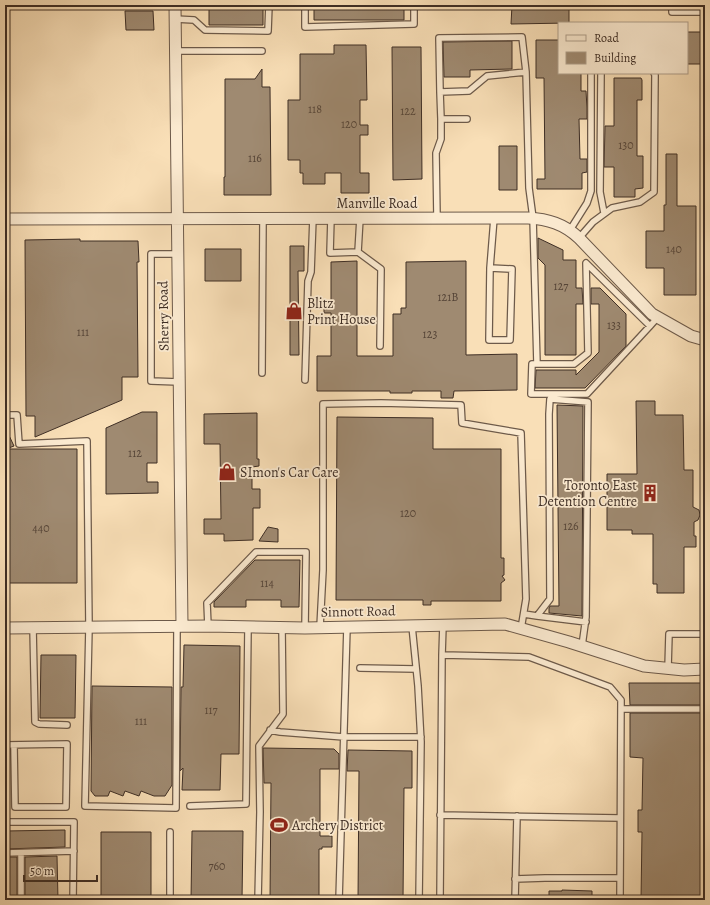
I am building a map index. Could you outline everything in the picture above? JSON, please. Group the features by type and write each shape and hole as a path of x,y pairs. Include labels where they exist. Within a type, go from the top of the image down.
{"street":[{"name":"Sherry Road","path":"175,5 179,382 179,626"},
{"name":"Manville Road","path":"5,219 533,218 554,221 570,230 579,238 652,314 691,336 705,340"},
{"name":"Sinnott Road","path":"5,628 179,626 305,628 505,624 582,646 644,666 705,669"}],"lane":[{"path":"175,19 194,20 205,30 268,31 269,5"},
{"path":"305,5 305,27 414,24 414,5"},
{"path":"672,5 672,12 705,12"},
{"path":"437,218 436,153 441,139 439,38 522,36 526,72 529,188 533,218 537,364"},
{"path":"175,51 262,51"},
{"path":"440,92 469,91 487,76 526,72"},
{"path":"570,230 587,203 591,191 591,74"},
{"path":"601,74 600,192 604,213"},
{"path":"579,238 593,222 612,208 640,202 654,192 654,74"},
{"path":"441,119 467,119"},
{"path":"262,373 263,218"},
{"path":"305,380 308,282 312,272 313,218"},
{"path":"331,218 330,253 358,252 381,269 380,346"},
{"path":"358,252 360,218"},
{"path":"490,268 512,269 510,340 489,340 490,268 494,218"},
{"path":"178,254 151,254 151,381 179,382"},
{"path":"650,326 586,263 588,353 574,364 532,364 531,394 587,394 650,326 658,317"},
{"path":"538,616 550,598 550,399 584,401 588,402 586,622 582,646"},
{"path":"320,627 323,570 323,404 381,403 462,405 462,423 521,433 526,599 521,629"},
{"path":"5,415 17,415 19,444 87,441 89,627 85,806 176,808 179,626"},
{"path":"208,626 207,602 256,552 306,552 305,628"},
{"path":"524,614 586,622"},
{"path":"440,900 443,625"},
{"path":"412,626 421,737 419,900"},
{"path":"190,806 246,804 248,627"},
{"path":"339,900 347,627"},
{"path":"33,628 34,722 39,724 67,724"},
{"path":"258,900 260,812 259,746 283,714 282,628"},
{"path":"668,668 668,634 705,634"},
{"path":"442,655 529,657 610,687 621,700 620,900"},
{"path":"360,668 416,669"},
{"path":"621,709 705,708"},
{"path":"270,730 344,737 421,737"},
{"path":"5,744 14,744 66,744 66,807 15,807 14,744"},
{"path":"440,815 620,818"},
{"path":"515,900 517,816"},
{"path":"5,822 74,822 73,900"},
{"path":"170,832 170,900"},
{"path":"5,853 74,851"},
{"path":"21,853 21,900"},
{"path":"515,879 620,878"}],"building":[{"path":"209,5 263,5 263,25 209,25"},
{"path":"314,5 404,5 404,20 314,20"},
{"path":"512,5 569,5 569,22 511,24"},
{"path":"125,11 153,11 154,30 126,30"},
{"path":"688,32 705,32 705,64 688,64"},
{"path":"536,40 558,40 558,74 581,74 581,91 586,91 587,119 579,119 580,159 587,159 587,172 582,173 582,189 537,189 537,179 545,179 544,78 536,78"},
{"path":"512,41 512,69 470,70 470,77 444,77 443,42"},
{"path":"334,45 366,45 367,100 360,100 360,125 368,125 368,135 360,135 360,173 369,173 369,193 341,193 341,173 325,173 325,184 303,184 303,173 300,173 300,160 288,160 288,100 300,100 300,54 334,54"},
{"path":"392,47 421,47 422,179 393,180"},
{"path":"262,69 262,87 270,87 271,195 224,195 225,79 255,79"},
{"path":"614,78 641,78 642,80 642,100 637,100 637,156 643,156 643,188 635,189 635,197 614,197 614,167 604,167 605,126 614,126"},
{"path":"499,146 517,146 517,190 499,190"},
{"path":"666,154 677,154 677,206 696,206 696,295 664,295 664,268 646,268 646,231 664,231 664,205 666,205"},
{"path":"538,238 563,250 563,260 576,260 576,288 582,288 583,304 576,304 576,355 545,355 545,265 538,258"},
{"path":"80,239 80,241 138,241 138,377 122,377 122,400 35,437 35,416 26,416 25,240"},
{"path":"290,246 304,246 304,271 298,271 299,355 290,355"},
{"path":"205,249 241,249 241,281 205,281"},
{"path":"357,261 357,356 393,356 393,314 401,314 401,308 406,308 406,262 466,261 466,355 517,354 517,390 454,391 453,398 441,398 441,391 390,393 390,391 317,391 317,356 331,356 331,313 324,313 324,306 331,305 331,262"},
{"path":"591,288 600,288 626,314 626,346 585,388 535,388 536,370 576,370 576,375 599,352 599,304 591,304"},
{"name":"Toronto East Detention Centre","path":"636,401 655,401 655,415 683,415 684,470 693,470 693,507 699,510 700,515 698,520 694,522 696,547 684,547 684,593 657,593 657,584 653,584 653,534 632,534 632,530 607,530 607,474 637,474"},
{"path":"557,405 583,406 582,616 549,613 550,606 559,606"},
{"path":"142,412 157,412 157,463 147,463 147,482 158,482 158,493 106,494 106,428"},
{"path":"257,413 257,459 259,459 259,466 252,467 252,489 260,489 260,508 253,508 253,540 224,541 224,534 204,534 204,519 221,519 220,444 204,444 204,414"},
{"path":"337,417 433,418 433,449 501,449 501,558 504,558 504,575 502,576 505,580 501,583 501,601 431,601 431,605 423,605 423,600 336,600"},
{"path":"5,427 14,446 6,449 77,449 77,583 5,583"},
{"path":"268,527 278,529 278,542 259,541"},
{"path":"255,560 300,560 299,607 281,607 281,600 246,600 246,607 214,607 214,602"},
{"path":"184,645 240,646 239,754 221,754 220,790 182,790 183,768 180,771 181,687 183,687"},
{"path":"41,655 76,655 75,718 40,718"},
{"path":"629,683 705,683 705,705 630,705"},
{"path":"92,686 172,687 172,785 165,796 154,796 141,791 139,796 125,791 123,796 110,791 108,796 95,796 91,791"},
{"path":"630,713 705,713 705,900 641,900 642,832 638,832 638,810 642,810 643,758 630,757"},
{"path":"263,748 334,749 339,754 339,769 320,769 320,836 332,836 332,847 322,847 322,849 319,849 319,900 270,900 271,783 264,783"},
{"path":"348,750 412,751 412,788 404,788 403,900 358,900 359,771 347,771"},
{"path":"65,830 65,847 5,849 5,831"},
{"path":"192,831 243,831 242,900 191,900"},
{"path":"101,832 151,832 151,900 101,900"},
{"path":"57,856 58,900 25,900 25,857"},
{"path":"5,857 17,857 17,900 5,900"},
{"path":"549,891 592,891 592,900 549,900"}],"place":[{"name":"Blitz Print House","path":"294,311"},
{"name":"SImon's Car Care","path":"227,472"},
{"name":"Toronto East Detention Centre","path":"650,493"},
{"name":"Archery District","path":"279,825"}]}
